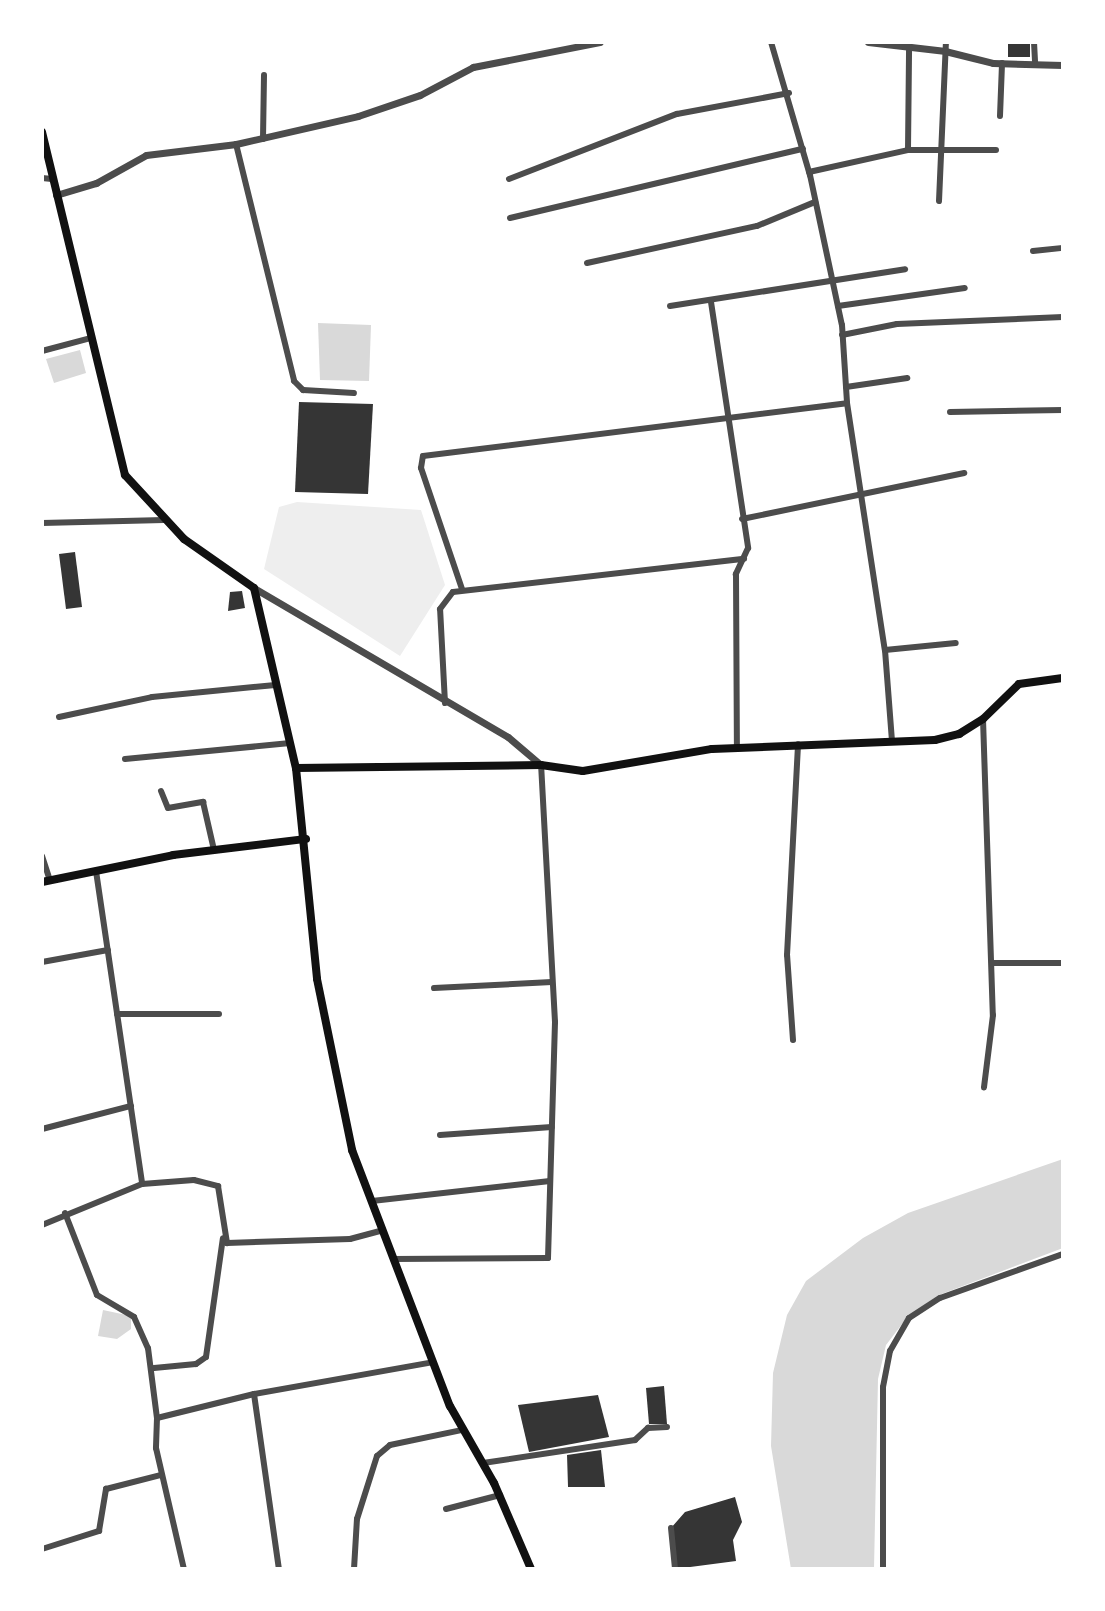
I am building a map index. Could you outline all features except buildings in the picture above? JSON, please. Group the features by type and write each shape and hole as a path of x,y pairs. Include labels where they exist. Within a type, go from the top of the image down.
{"main road":[{"path":"42,132 47,179 56,195 121,467 134,490 164,520 254,588 296,768 306,839 317,979 352,1150 372,1201 379,1231 462,1430 500,1495 531,1569"},
{"path":"296,768 541,765 583,771 624,768 737,748 947,737 983,719 1019,684 1063,678"},
{"path":"46,882 214,850 306,839"}],"street":[{"path":"56,195 96,183 146,155 263,139 383,108 473,67 600,42"},
{"path":"771,42 789,93 838,306 858,493 885,650 892,741"},
{"path":"868,42 909,47 946,46 1002,63 1063,65"},
{"path":"1034,42 1035,62"},
{"path":"939,201 946,46"},
{"path":"908,150 909,47"},
{"path":"1000,116 1002,63"},
{"path":"263,139 264,75"},
{"path":"509,179 677,114 789,93"},
{"path":"236,144 294,381 309,392 354,393"},
{"path":"510,218 803,149"},
{"path":"809,172 908,150 996,150"},
{"path":"587,263 757,226 815,202"},
{"path":"1033,251 1063,248"},
{"path":"670,306 711,302 905,269"},
{"path":"838,306 965,288"},
{"path":"711,302 748,548 736,574 737,748"},
{"path":"842,335 897,324 1063,317"},
{"path":"42,351 91,338"},
{"path":"846,387 907,378"},
{"path":"462,589 421,468 423,456 847,403"},
{"path":"950,412 960,409 1063,410"},
{"path":"742,519 964,473"},
{"path":"42,523 164,520"},
{"path":"445,703 440,609 446,596 462,589 744,559"},
{"path":"254,588 445,703 508,737 541,765 552,982 548,1258 391,1259"},
{"path":"885,650 956,643"},
{"path":"59,717 152,697 275,685"},
{"path":"983,719 993,1015 984,1087"},
{"path":"125,759 290,743"},
{"path":"793,1040 787,955 798,744"},
{"path":"161,791 168,808 203,802 214,850"},
{"path":"42,856 46,882"},
{"path":"96,871 142,1184"},
{"path":"42,962 108,950"},
{"path":"992,963 1061,963"},
{"path":"434,988 552,982"},
{"path":"117,1014 219,1014"},
{"path":"42,1129 131,1106"},
{"path":"440,1135 552,1127"},
{"path":"42,1225 142,1184 194,1180 218,1186 223,1238 206,1357 196,1364 154,1368"},
{"path":"372,1201 550,1181"},
{"path":"65,1213 97,1295 134,1317 154,1368 161,1475 184,1569"},
{"path":"223,1238 241,1244 304,1242 350,1239 379,1231"},
{"path":"883,1569 883,1387 890,1351 909,1318 940,1298 1063,1254"},
{"path":"157,1418 254,1394 433,1362"},
{"path":"254,1394 279,1569"},
{"path":"483,1463 635,1440 648,1428 667,1427"},
{"path":"354,1569 357,1519 377,1456 390,1445 462,1430"},
{"path":"42,1549 99,1531 106,1489 161,1475"},
{"path":"446,1509 500,1495"},
{"path":"671,1528 675,1569"}],"shaded area":[{"path":"318,323 371,325 369,381 320,380"},
{"path":"80,350 86,373 54,383 46,359"},
{"path":"297,502 421,510 445,585 400,656 264,569 279,507"},
{"path":"1063,1159 1063,1248 939,1295 909,1315 886,1345 878,1379 874,1569 791,1569 771,1446 773,1373 787,1315 806,1281 863,1238 908,1213"},
{"path":"103,1310 131,1316 131,1329 117,1339 98,1336"}]}
